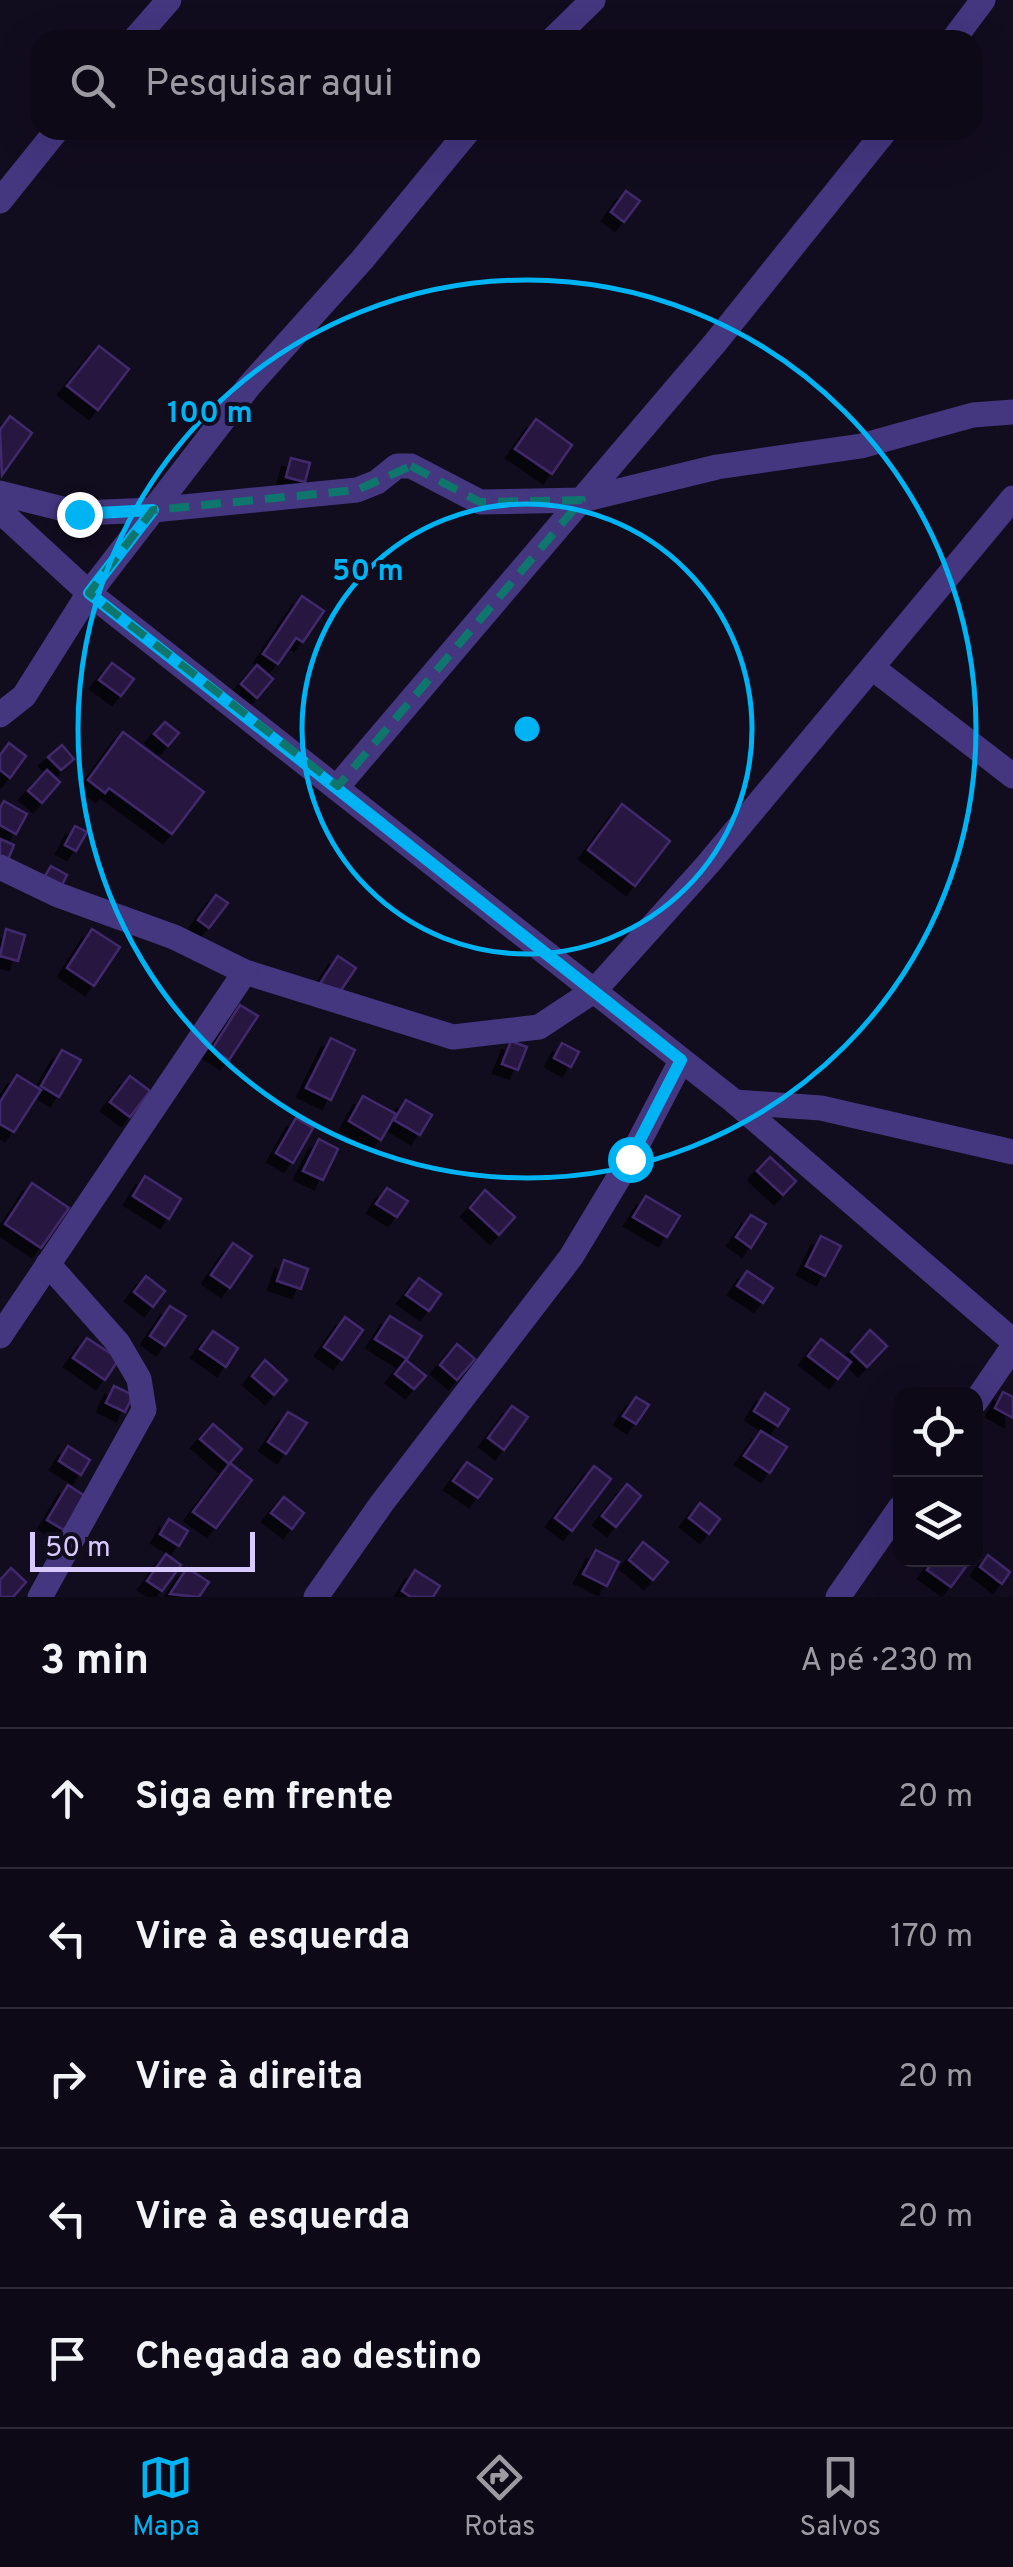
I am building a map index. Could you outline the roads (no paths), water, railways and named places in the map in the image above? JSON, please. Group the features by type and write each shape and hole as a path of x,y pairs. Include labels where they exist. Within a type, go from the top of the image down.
{"street":[{"path":"142,30 168,0"},
{"path":"562,30 593,0"},
{"path":"960,30 983,0"},
{"path":"0,202 49,140"},
{"path":"0,716 24,696 89,593 249,386 362,260 461,140"},
{"path":"338,786 727,328 878,140"},
{"path":"0,493 79,514 153,510 357,490 377,482 397,466 411,466 480,502 582,500 717,467 861,446 973,415 1013,412"},
{"path":"0,867 58,895 174,937 245,972 453,1036 539,1026 595,990 874,669 1013,498"},
{"path":"0,511 89,593 735,1102 1013,1344 983,1389"},
{"path":"874,669 1013,776"},
{"path":"0,1336 245,972"},
{"path":"316,1597 382,1502 571,1257 630,1159 681,1060"},
{"path":"735,1102 822,1108 1013,1152"},
{"path":"40,1597 144,1410 139,1378 118,1343 48,1264"},
{"path":"843,1595 893,1519"}]}
